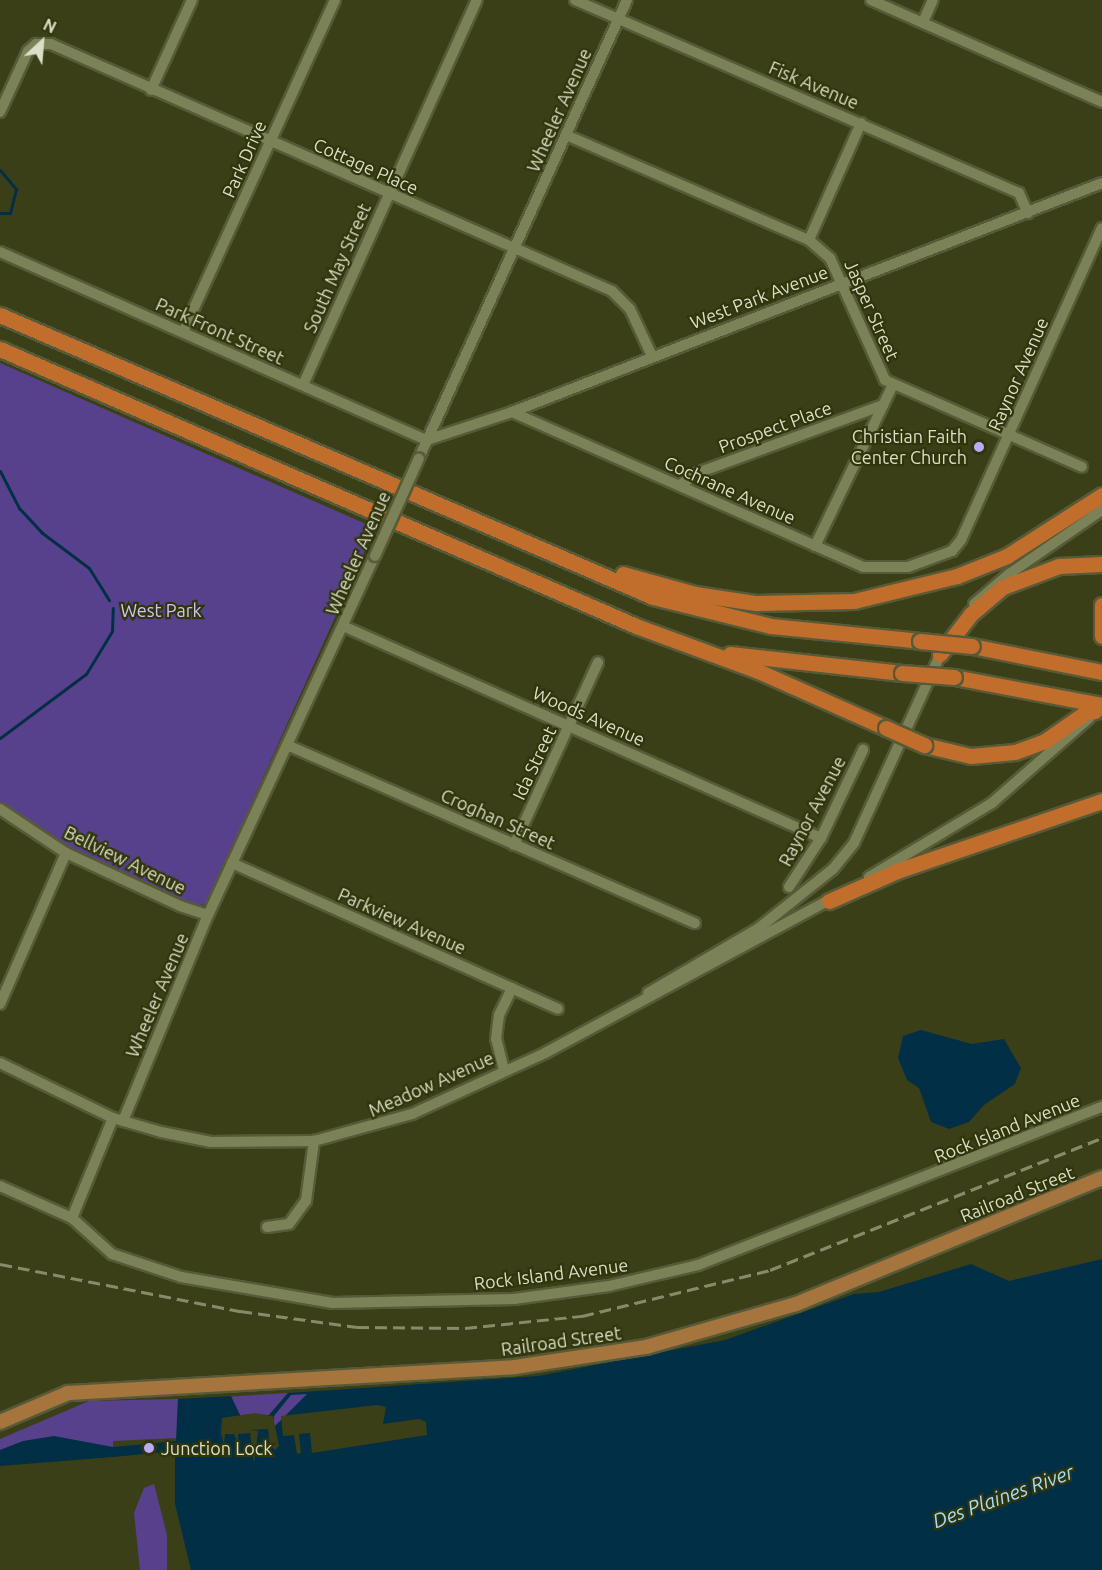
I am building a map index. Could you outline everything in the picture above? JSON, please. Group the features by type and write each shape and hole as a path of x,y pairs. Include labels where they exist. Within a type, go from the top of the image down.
{"highway":[{"path":"0,315 506,530 653,597 771,626 972,646 1086,666 1102,672"},
{"path":"0,349 636,626 704,650 924,745 971,756 1015,752 1045,741 1085,713 1100,707"},
{"path":"506,530 637,579 695,594 756,603 812,604 854,601 957,576 1006,556 1102,495"},
{"path":"940,654 971,614 1003,587 1041,571 1086,563 1102,564"},
{"path":"1102,605 1102,636"},
{"path":"704,650 954,677 1079,699 1100,707"},
{"path":"829,901 897,871 1102,801"}],"main road":[{"name":"Railroad Street","path":"0,1422 68,1393 515,1367 646,1347 796,1304 1102,1179"}],"street":[{"path":"151,90 192,0"},
{"name":"Park Drive","path":"183,332 334,0"},
{"name":"South May Street","path":"303,386 477,0"},
{"name":"Fisk Avenue","path":"575,0 1019,193 1028,213"},
{"name":"Wheeler Avenue","path":"72,1218 208,915 343,626 627,0"},
{"path":"871,0 1102,102"},
{"path":"923,22 933,0"},
{"name":"Cottage Place","path":"0,112 36,44 51,44 514,250 612,291 630,309 652,356"},
{"path":"809,240 861,123"},
{"name":"Jasper Street","path":"566,135 809,240 830,258 885,380 1082,467"},
{"name":"West Park Avenue","path":"427,440 512,412 1102,183"},
{"name":"Raynor Avenue","path":"939,557 952,551 961,540 1102,228"},
{"name":"Park Front Street","path":"0,252 427,440"},
{"path":"815,546 893,385"},
{"name":"Prospect Place","path":"680,485 700,472 883,405"},
{"name":"Cochrane Avenue","path":"512,412 815,546 878,570 939,557"},
{"path":"594,1027 759,928 833,869 854,843 940,654 985,592 1102,510"},
{"name":"Woods Avenue","path":"343,626 821,838"},
{"name":"Ida Street","path":"514,845 598,662"},
{"path":"594,1027 713,967 829,901 992,803 1100,707"},
{"name":"Croghan Street","path":"287,745 695,923"},
{"name":"Raynor Avenue","path":"789,887 821,838 863,750"},
{"name":"Bellview Avenue","path":"0,809 66,854 180,906 208,915"},
{"path":"0,1004 66,854"},
{"name":"Parkview Avenue","path":"232,863 558,1009"},
{"path":"504,1070 496,1039 499,1015 512,988"},
{"name":"Meadow Avenue","path":"0,1064 118,1119 211,1142 314,1142 412,1114 594,1027"},
{"name":"Rock Island Avenue","path":"0,1186 72,1218 93,1241 135,1265 274,1296 421,1304 514,1299 609,1286 698,1265 1102,1107"},
{"path":"267,1227 289,1224 306,1201 314,1142"}],"green space":[{"name":"West Park","path":"0,363 375,528 206,905 187,904 0,812"},
{"path":"288,1393 269,1415 222,1418 223,1397"},
{"path":"291,1394 308,1394 274,1427 273,1416"},
{"path":"178,1399 177,1438 113,1441 113,1447 0,1468 0,1439 89,1401"},
{"path":"154,1484 167,1535 167,1570 140,1570 134,1513 144,1488"}],"water":[{"path":"921,1030 972,1044 1004,1039 1021,1068 1015,1084 984,1105 969,1122 949,1129 931,1122 919,1088 907,1080 898,1058 903,1036"},
{"name":"Des Plaines River","path":"1102,1259 1102,1570 191,1570 175,1504 175,1451 0,1468 0,1450 23,1441 54,1436 113,1447 176,1441 178,1399 231,1396 241,1417 269,1415 288,1393 538,1376 725,1340 854,1294 879,1292 971,1264 1009,1281","holes":["307,1394 275,1426 274,1416 291,1395"]}],"pier":[{"path":"378,1405 386,1407 383,1424 419,1419 426,1422 427,1435 312,1453 310,1433 299,1434 301,1453 297,1454 294,1435 283,1436 281,1416"},
{"path":"255,1413 273,1416 279,1446 275,1450 270,1446 268,1429 250,1430 258,1431 254,1464 250,1433 238,1434 238,1443 234,1434 225,1434 224,1444 221,1434 222,1418"},
{"path":"114,1457 114,1461 0,1471 0,1466"}],"waterway":[{"path":"0,170 16,189 10,213 0,213"},
{"path":"0,471 19,508 41,532 89,568 109,600"},
{"path":"0,738 86,674 112,631 113,608"}],"railway":[{"path":"0,1264 240,1311 357,1327 465,1328 582,1316 770,1270 1102,1138"}],"place":[{"name":"Christian Faith Center Church","path":"979,447"},
{"name":"Junction Lock","path":"149,1448"}]}
